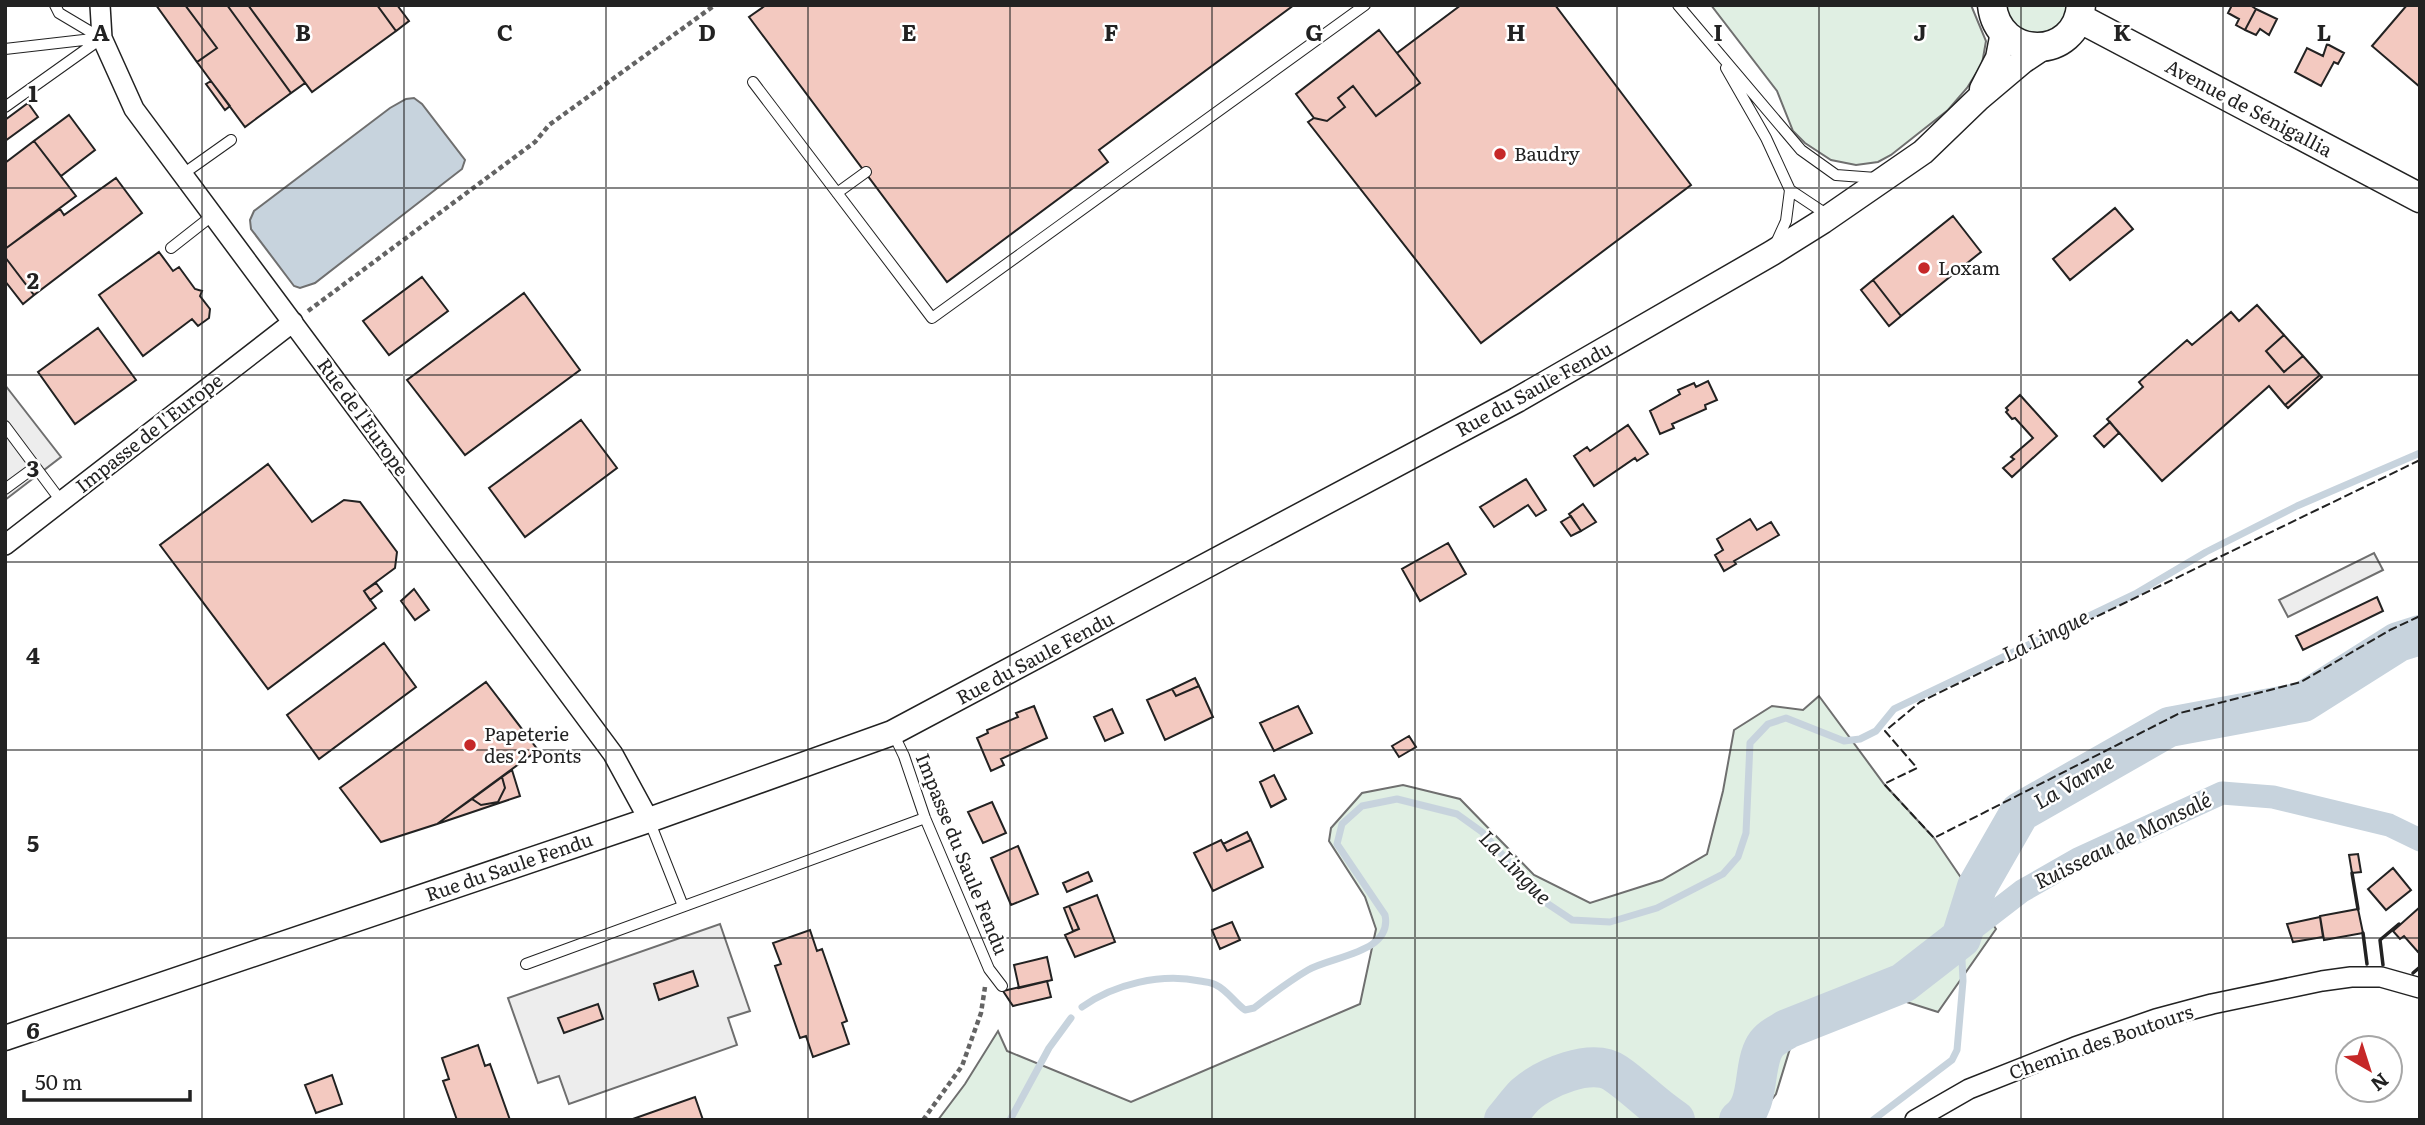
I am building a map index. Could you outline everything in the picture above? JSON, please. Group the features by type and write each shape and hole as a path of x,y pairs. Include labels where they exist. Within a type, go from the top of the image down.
{"main road":[{"path":"1994,13 2012,41 2024,46 2044,47 2063,39 2073,30 2080,12"},
{"name":"Avenue de Sénigallia","path":"2080,12 2420,198"}],"street":[{"name":"Rue de l'Europe","path":"100,5 102,38 134,109 612,754 649,820"},
{"name":"Rue du Saule Fendu","path":"1978,99 1997,58 1994,13"},
{"name":"Rue du Saule Fendu","path":"5,1038 649,820 892,733 1517,400 1772,253 1923,152 1978,99 2022,61 2044,47"},
{"name":"Impasse de l'Europe","path":"5,545 293,321"},
{"name":"Chemin des Boutours","path":"1914,1120 1969,1089 2075,1047 2156,1019 2212,1004 2351,977 2381,977 2420,988"}],"lane":[{"path":"55,5 59,13 102,38"},
{"path":"753,82 932,318 1365,5"},
{"path":"1678,5 1801,150 1836,175 1883,179"},
{"path":"5,50 102,38"},
{"path":"5,107 102,38"},
{"path":"1716,49 1766,138 1790,190 1786,221 1772,253"},
{"path":"183,174 230,140"},
{"path":"837,193 866,172"},
{"path":"1790,190 1830,216"},
{"path":"171,248 213,215"},
{"path":"5,426 61,501"},
{"path":"5,489 35,467"},
{"name":"Impasse du Saule Fendu","path":"892,733 904,756 925,818 989,969 1002,986"},
{"path":"526,964 925,818"},
{"path":"649,820 683,906"}],"path":[{"path":"293,321 535,142 549,125 716,5"},
{"path":"923,1120 962,1066 981,1013 989,969"}],"green space":[{"path":"1711,5 1971,5 1986,41 1982,64 1967,88 1948,110 1891,155 1878,162 1856,165 1831,160 1805,143 1793,131 1777,91"},
{"path":"2003,5 2071,5 2069,16 2044,37 2012,27"},
{"path":"1819,696 1884,784 1934,838 1996,929 1938,1012 1891,997 1792,1042 1776,1094 1756,1120 938,1120 965,1084 998,1031 1007,1051 1131,1102 1360,1004 1376,929 1365,897 1329,841 1331,828 1362,793 1403,785 1460,799 1534,875 1590,903 1662,880 1707,854 1723,791 1734,730 1772,706 1803,710"}],"shaded area":[{"path":"414,98 422,104 465,160 462,169 315,283 300,288 294,286 251,229 250,220 254,211 390,108 406,99"},
{"path":"5,385 61,457 5,500"},
{"path":"2374,553 2383,570 2288,617 2279,600"},
{"path":"720,924 750,1011 728,1018 737,1045 569,1104 559,1076 538,1083 508,998"}],"building":[{"path":"156,5 185,5 217,48 197,62"},
{"path":"185,5 227,5 291,93 245,127 197,62 217,48"},
{"path":"227,5 248,5 305,83 291,93"},
{"path":"248,5 377,5 396,31 312,92"},
{"path":"377,5 397,5 409,21 396,31"},
{"path":"766,5 1294,5 1099,150 1108,162 947,282 749,17"},
{"name":"Baudry","path":"1461,5 1555,5 1691,185 1481,343 1308,122 1314,118 1327,121 1345,107 1338,98 1353,86 1376,116 1420,83 1397,53"},
{"path":"2232,5 2250,5 2256,9 2245,30 2236,25 2239,19 2228,13"},
{"path":"2407,5 2420,5 2420,87 2372,46"},
{"path":"2256,9 2277,19 2269,35 2260,29 2256,35 2245,30"},
{"path":"1379,30 1420,83 1376,116 1353,86 1338,98 1345,107 1327,121 1314,118 1296,94"},
{"path":"2327,44 2344,53 2338,64 2334,62 2321,86 2295,72 2307,48 2323,56"},
{"path":"211,81 230,106 225,110 206,84"},
{"path":"28,103 38,117 5,141 5,120"},
{"path":"69,115 95,150 61,176 34,141"},
{"path":"34,141 76,196 5,249 5,163"},
{"path":"116,178 142,213 34,295 5,257 5,249 60,209 64,215"},
{"path":"2115,208 2133,229 2070,280 2053,259"},
{"name":"Loxam","path":"1953,216 1981,252 1901,316 1873,280"},
{"path":"159,252 173,271 179,267 195,289 202,291 200,296 210,309 209,318 198,326 192,319 143,356 99,295"},
{"path":"5,257 34,295 23,304 5,281"},
{"path":"422,277 448,311 389,355 363,321"},
{"path":"1873,280 1901,316 1889,326 1861,290"},
{"path":"524,293 580,370 465,455 407,380"},
{"path":"2257,305 2284,335 2266,351 2284,372 2303,356 2320,375 2285,405 2269,386 2162,481 2107,419 2143,387 2139,382 2187,340 2192,345 2231,312 2239,321"},
{"path":"98,328 136,380 75,424 38,372"},
{"path":"2284,335 2303,356 2284,372 2266,351"},
{"path":"2320,375 2322,377 2288,408 2285,405"},
{"path":"1708,381 1717,400 1705,405 1706,409 1672,424 1674,428 1660,434 1650,411 1680,394 1678,390 1694,383 1696,387"},
{"path":"2020,395 2057,436 2012,477 2003,468 2014,459 2011,457 2033,438 2006,412 2006,408"},
{"path":"581,420 617,468 525,537 489,488"},
{"path":"2110,422 2119,433 2104,447 2094,436"},
{"path":"1628,425 1648,454 1637,461 1635,458 1594,486 1574,456 1587,447 1590,451"},
{"path":"268,464 312,522 344,500 360,502 397,552 395,568 364,591 376,608 268,689 160,545"},
{"path":"1526,479 1546,510 1536,516 1528,505 1494,527 1480,507"},
{"path":"1583,504 1596,522 1581,531 1569,514"},
{"path":"1571,516 1581,531 1571,536 1561,522"},
{"path":"1750,519 1757,530 1771,522 1779,535 1734,561 1736,564 1724,571 1715,555 1723,550 1717,539"},
{"path":"1448,543 1466,574 1420,601 1402,569"},
{"path":"376,583 382,591 370,600 364,591"},
{"path":"414,589 429,610 415,620 401,601"},
{"path":"2377,597 2383,611 2303,650 2296,636"},
{"path":"384,643 416,687 319,759 287,715"},
{"path":"1195,678 1199,686 1176,696 1172,689"},
{"path":"486,682 538,750 437,824 381,842 340,788"},
{"path":"1199,686 1213,717 1165,740 1147,700 1172,689 1176,696"},
{"path":"1034,706 1047,738 1001,759 1004,765 991,771 977,738 988,733 987,730 1018,717 1016,713"},
{"path":"1298,706 1312,733 1274,751 1260,723"},
{"path":"1112,709 1123,733 1105,741 1094,717"},
{"path":"1409,736 1416,747 1399,757 1392,746"},
{"path":"512,770 520,796 437,824 472,799 481,805 498,802 505,788 502,777"},
{"path":"1274,775 1286,799 1271,807 1260,782"},
{"path":"502,777 505,788 498,802 481,805 472,799"},
{"path":"992,802 1006,833 983,843 968,812"},
{"path":"1247,832 1251,840 1227,851 1223,844"},
{"path":"1221,840 1227,851 1251,840 1263,867 1213,891 1194,853"},
{"path":"1018,846 1038,894 1011,905 991,858"},
{"path":"2358,854 2361,872 2352,873 2349,855"},
{"path":"2393,868 2411,890 2386,910 2368,889"},
{"path":"1088,872 1092,881 1067,892 1063,883"},
{"path":"1097,895 1115,942 1075,957 1065,935 1079,929 1069,906"},
{"path":"1069,906 1079,929 1073,931 1064,908"},
{"path":"2420,907 2418,952 2404,936 2400,939 2393,931"},
{"path":"2358,909 2363,933 2324,940 2320,916"},
{"path":"2320,917 2323,937 2293,942 2287,924"},
{"path":"1232,922 1240,940 1220,949 1212,930"},
{"path":"810,930 817,951 822,949 847,1021 842,1023 849,1044 813,1057 806,1036 800,1038 775,966 781,964 773,943"},
{"path":"1047,957 1052,980 1019,988 1014,965"},
{"path":"693,971 698,986 659,1000 654,984"},
{"path":"1047,981 1051,997 1013,1006 1003,991"},
{"path":"598,1004 603,1019 564,1033 558,1018"},
{"path":"478,1045 485,1066 490,1064 510,1120 457,1120 443,1081 449,1079 442,1058"},
{"path":"332,1075 342,1104 316,1113 305,1085"},
{"path":"695,1097 703,1120 630,1120"}],"waterway":[{"name":"La Lingue","path":"1082,1007 1108,992 1138,982 1170,978 1214,984 1245,1010 1254,1008 1308,970 1370,945 1380,938 1385,928 1385,915 1337,844 1342,824 1362,806 1397,799 1457,814 1482,832 1545,902 1572,920 1610,922 1657,908 1723,874 1738,857 1746,833 1750,743 1768,724 1786,718 1844,741 1860,739 1876,731 1894,709 2135,594 2206,552 2297,506 2420,453"},
{"name":"La Vanne","path":"1739,1120 1751,1105 1761,1055 1772,1038 1787,1029 1903,983 1961,938 1977,887 2020,812 2169,727 2303,702 2398,642 2420,635"},
{"name":"Ruisseau de Monsalé","path":"1961,938 2022,891 2078,859 2222,793 2273,797 2389,825 2420,840"},
{"path":"1873,1120 1952,1060 1957,1050 1963,981 1961,938"},
{"name":"La Lingue","path":"1010,1120 1049,1048 1071,1018"},
{"name":"La Vanne","path":"1504,1120 1525,1095 1544,1082 1581,1068 1594,1067 1615,1073 1675,1120"}],"fence":[{"path":"2420,460 1920,702 1885,731 1917,768 1884,784 1934,838 2180,713 2301,682 2390,630 2420,616"}],"wall":[{"path":"2352,873 2358,909"},
{"path":"2383,965 2380,940 2399,924"},
{"path":"2363,933 2367,964"},
{"path":"2413,973 2420,967"}],"place":[{"name":"Baudry","path":"1500,154"},
{"name":"Loxam","path":"1924,268"},
{"name":"Papeterie des 2 Ponts","path":"470,745"}]}
